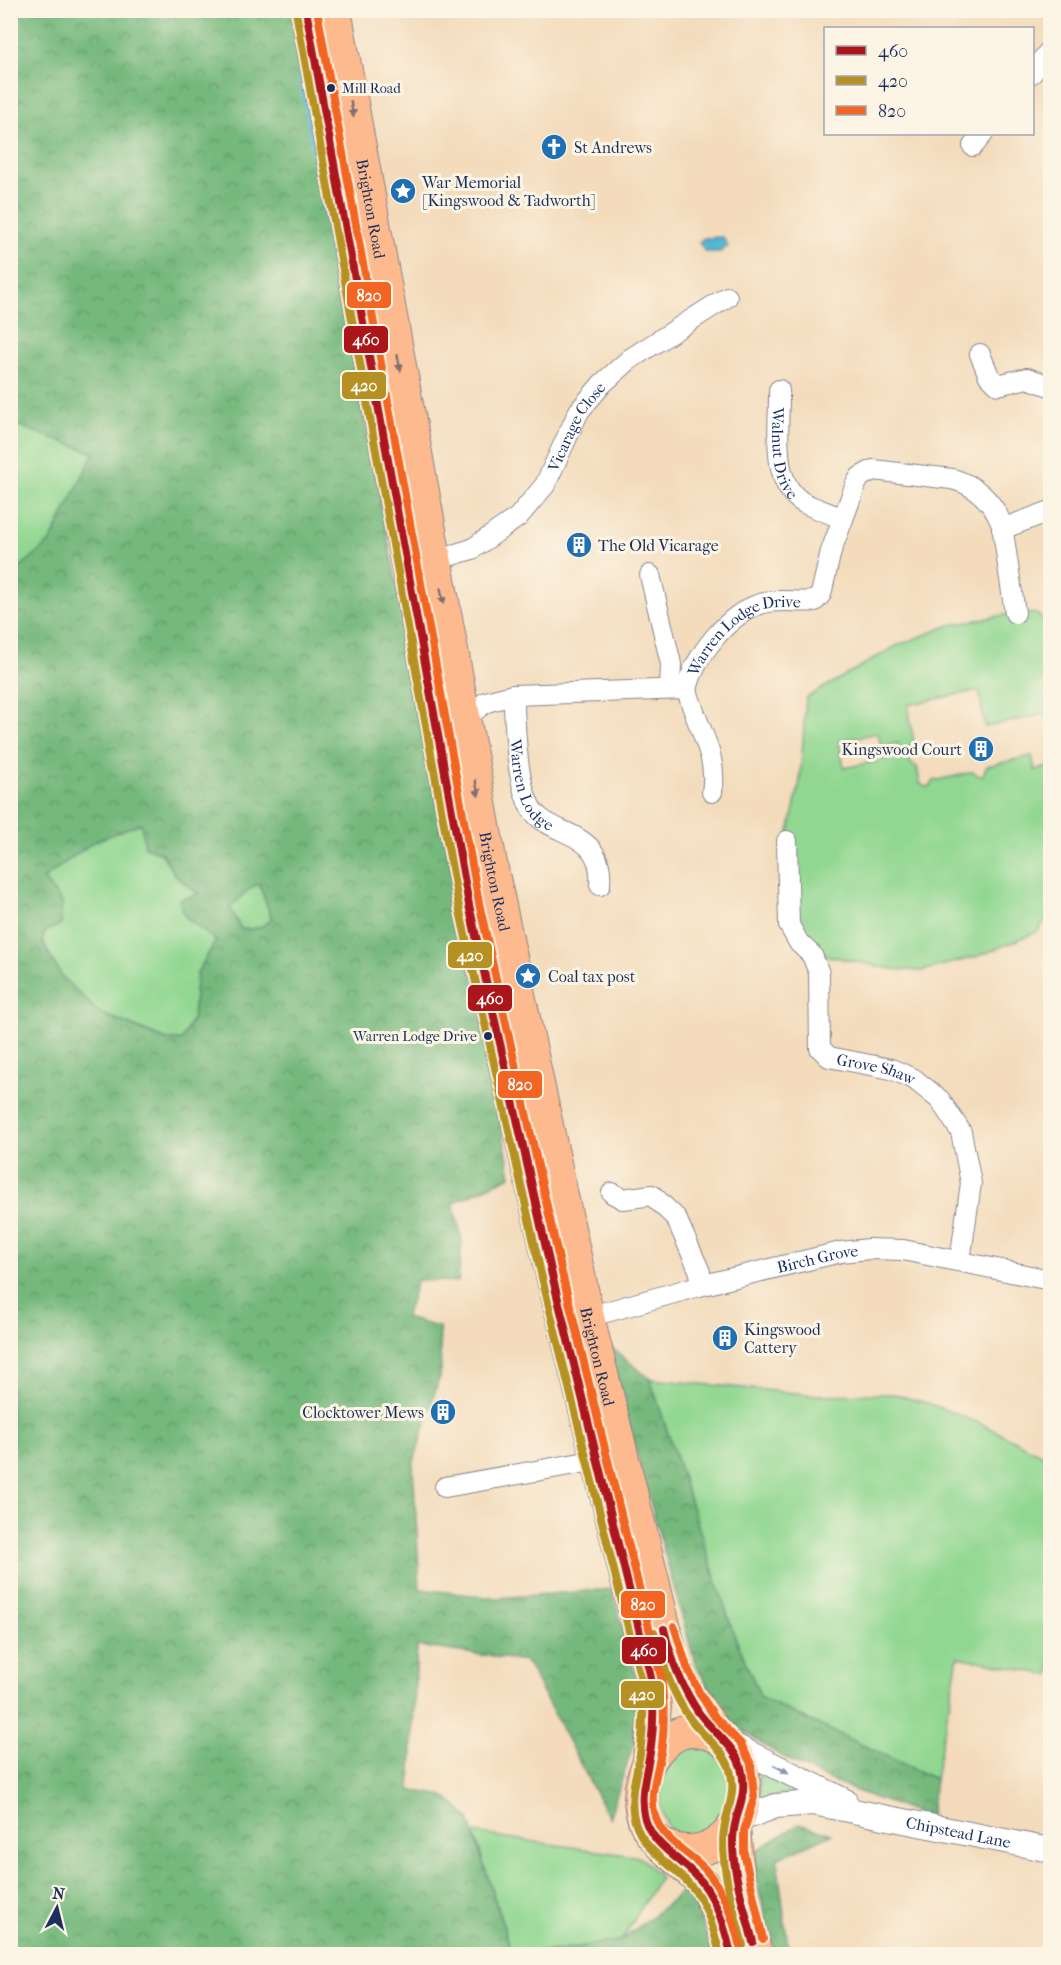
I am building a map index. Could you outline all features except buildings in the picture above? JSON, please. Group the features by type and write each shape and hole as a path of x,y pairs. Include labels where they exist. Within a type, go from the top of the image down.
{"highway":[{"name":"Brighton Road","path":"306,10 469,905 552,1275 651,1678 655,1707 649,1759"},
{"name":"Brighton Road","path":"335,10 491,864 588,1317 673,1662 685,1689 723,1738"},
{"path":"732,1954 720,1916 703,1883 660,1843 645,1821 642,1809 643,1780 649,1759 662,1744 680,1733 698,1731 723,1738 739,1759 743,1775 742,1806 736,1825 740,1890 756,1954"},
{"path":"660,1843 680,1850 700,1849 718,1842 736,1825"}],"street":[{"path":"1034,70 1050,50"},
{"name":"Vicarage Close","path":"436,560 472,549 518,517 544,485 579,411 602,384 630,359 727,297"},
{"path":"980,354 989,376 998,385 1027,378 1050,386"},
{"name":"Walnut Drive","path":"779,390 779,458 785,483 803,502 843,519"},
{"name":"Warren Lodge Drive","path":"464,718 486,702 513,695 679,689 691,675 705,649 716,636 749,610 772,602 815,601 821,594 831,551 843,519 860,477 866,472 882,471 963,482 991,503 1002,529"},
{"path":"1015,613 1002,529 1050,511"},
{"path":"651,575 671,664 679,689 691,706 712,754 714,767 712,792"},
{"name":"Warren Lodge","path":"513,695 523,784 528,802 538,816 573,835 592,851 601,873 600,885"},
{"name":"Grove Shaw","path":"787,841 789,925 799,943 812,955 819,973 820,1048 829,1057 891,1069 914,1079 940,1100 961,1132 971,1183 960,1261"},
{"path":"612,1193 623,1199 652,1194 676,1218 700,1272 699,1286"},
{"name":"Birch Grove","path":"588,1317 699,1286 841,1252 869,1249 903,1250 1050,1280"},
{"path":"445,1487 598,1460"},
{"name":"Chipstead Lane","path":"723,1738 867,1812"},
{"name":"Chipstead Lane","path":"736,1825 776,1806 798,1803 832,1805 1050,1850"}],"green space":[{"path":"11,11 293,11 360,394 511,1176 453,1203 462,1240 458,1282 417,1280 405,1318 439,1327 441,1372 413,1465 420,1589 497,1598 612,1589 645,1710 609,1818 526,1661 417,1646 410,1790 444,1796 469,1818 512,1954 11,1954 11,575 50,542 94,453 11,423","holes":["141,823 145,847 162,853 176,876 199,894 179,900 185,916 216,941 197,973 193,1017 182,1040 166,1040 98,1012 62,977 42,942 45,932 61,924 62,902 43,879 93,842","259,883 272,919 258,928 241,929 230,908 249,889"]},
{"path":"11,423 94,453 50,542 11,575"},
{"path":"1015,613 1037,614 1050,626 1050,713 985,727 979,690 908,705 914,743 911,744 914,754 909,759 911,764 917,767 920,783 925,787 930,786 934,781 973,772 979,776 983,775 987,766 1032,756 1035,770 1050,767 1050,914 1037,932 979,956 922,971 891,969 815,953 788,913 787,841 800,781 806,698 896,646 950,625","holes":["878,733 881,747 898,743 901,756 844,768 839,741"]},
{"path":"141,822 176,876 199,895 185,916 216,941 197,973 193,1017 182,1040 167,1040 98,1012 62,977 42,941 45,932 43,879 93,842"},
{"path":"259,883 272,920 258,928 241,929 229,908"},
{"path":"606,1343 650,1379 734,1635 761,1698 935,1779 930,1816 854,1790 802,1767 778,1754 735,1724 718,1704 695,1663"},
{"path":"650,1379 815,1395 894,1394 930,1404 984,1425 1050,1459 1050,1675 958,1657 935,1779 761,1698 734,1635"},
{"path":"687,1747 724,1751 736,1793 707,1841 674,1835 663,1812 661,1788 664,1776 669,1765"},
{"path":"758,1764 814,1793 782,1794 760,1801"},
{"path":"799,1824 832,1834 777,1859 789,1954 775,1954 754,1871 753,1853"},
{"path":"474,1833 640,1857 660,1877 621,1941 533,1954 512,1954"},
{"path":"690,1886 712,1954 532,1954 622,1940"}],"water":[{"path":"723,237 728,246 720,252 705,252 699,242 704,238"}],"waterway":[{"path":"300,73 337,279"}],"transit line":[{"name":"460","path":"306,10 469,905 552,1275 651,1678 653,1721 643,1791 643,1810 649,1829 655,1838 695,1874 708,1890 720,1916 731,1954"},
{"name":"820","path":"317,10 479,903 562,1273 661,1677 664,1729 661,1755 654,1782 654,1810 656,1819 665,1834 704,1868 718,1887 732,1918 741,1951"},
{"name":"420","path":"296,12 459,907 542,1278 641,1680 643,1726 633,1788 633,1813 645,1842 698,1894 710,1919 720,1954"},
{"name":"820","path":"674,1626 687,1667 700,1694 715,1717 741,1744 751,1764 754,1797 744,1831 744,1853 763,1939"},
{"name":"460","path":"664,1629 687,1694 699,1713 728,1745 741,1767 743,1788 734,1829 733,1852 753,1942"},
{"name":"420","path":"654,1632 664,1667 678,1700 691,1720 723,1756 730,1770 732,1789 724,1832 723,1854 743,1945"}],"place":[{"name":"Mill Road","path":"331,88"},
{"name":"St Andrews","path":"554,147"},
{"name":"War Memorial [Kingswood & Tadworth]","path":"403,191"},
{"name":"The Old Vicarage","path":"579,545"},
{"name":"Kingswood Court","path":"981,749"},
{"name":"Coal tax post","path":"528,976"},
{"name":"Warren Lodge Drive","path":"488,1036"},
{"name":"Kingswood Cattery","path":"725,1338"},
{"name":"Clocktower Mews","path":"443,1412"}]}
